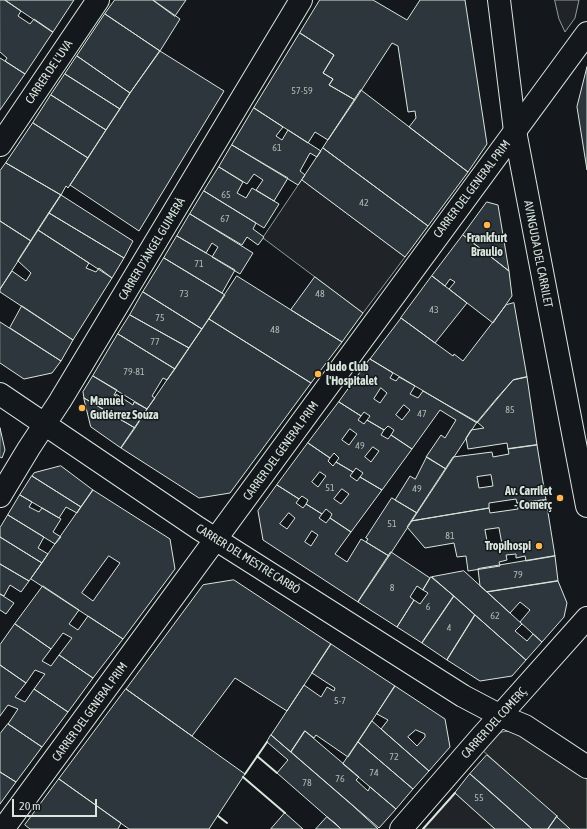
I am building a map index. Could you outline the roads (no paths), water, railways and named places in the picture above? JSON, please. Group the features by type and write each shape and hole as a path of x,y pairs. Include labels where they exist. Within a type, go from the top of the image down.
{"street":[{"name":"CARRER DE L'UVA","path":"0,145 98,0"},
{"name":"CARRER D'ÀNGEL GUIMERÀ","path":"0,496 301,0"},
{"name":"AVINGUDA DEL CARRILET","path":"499,0 515,131 587,506"},
{"name":"CARRER DEL GENERAL PRIM","path":"3,829 587,33"},
{"name":"CARRER DEL MESTRE CARBÓ","path":"0,394 217,539 463,696 501,716 525,726 587,767"},
{"name":"CARRER DEL COMERÇ","path":"401,829 587,618"}],"place":[{"name":"Frankfurt Braulio","path":"487,225"},
{"name":"Judo Club l'Hospitalet","path":"318,374"},
{"name":"Manuel Gutiérrez Souza","path":"82,408"},
{"name":"Av. Carrilet - Comerç","path":"560,498"},
{"name":"Tropihospi","path":"539,546"}]}
